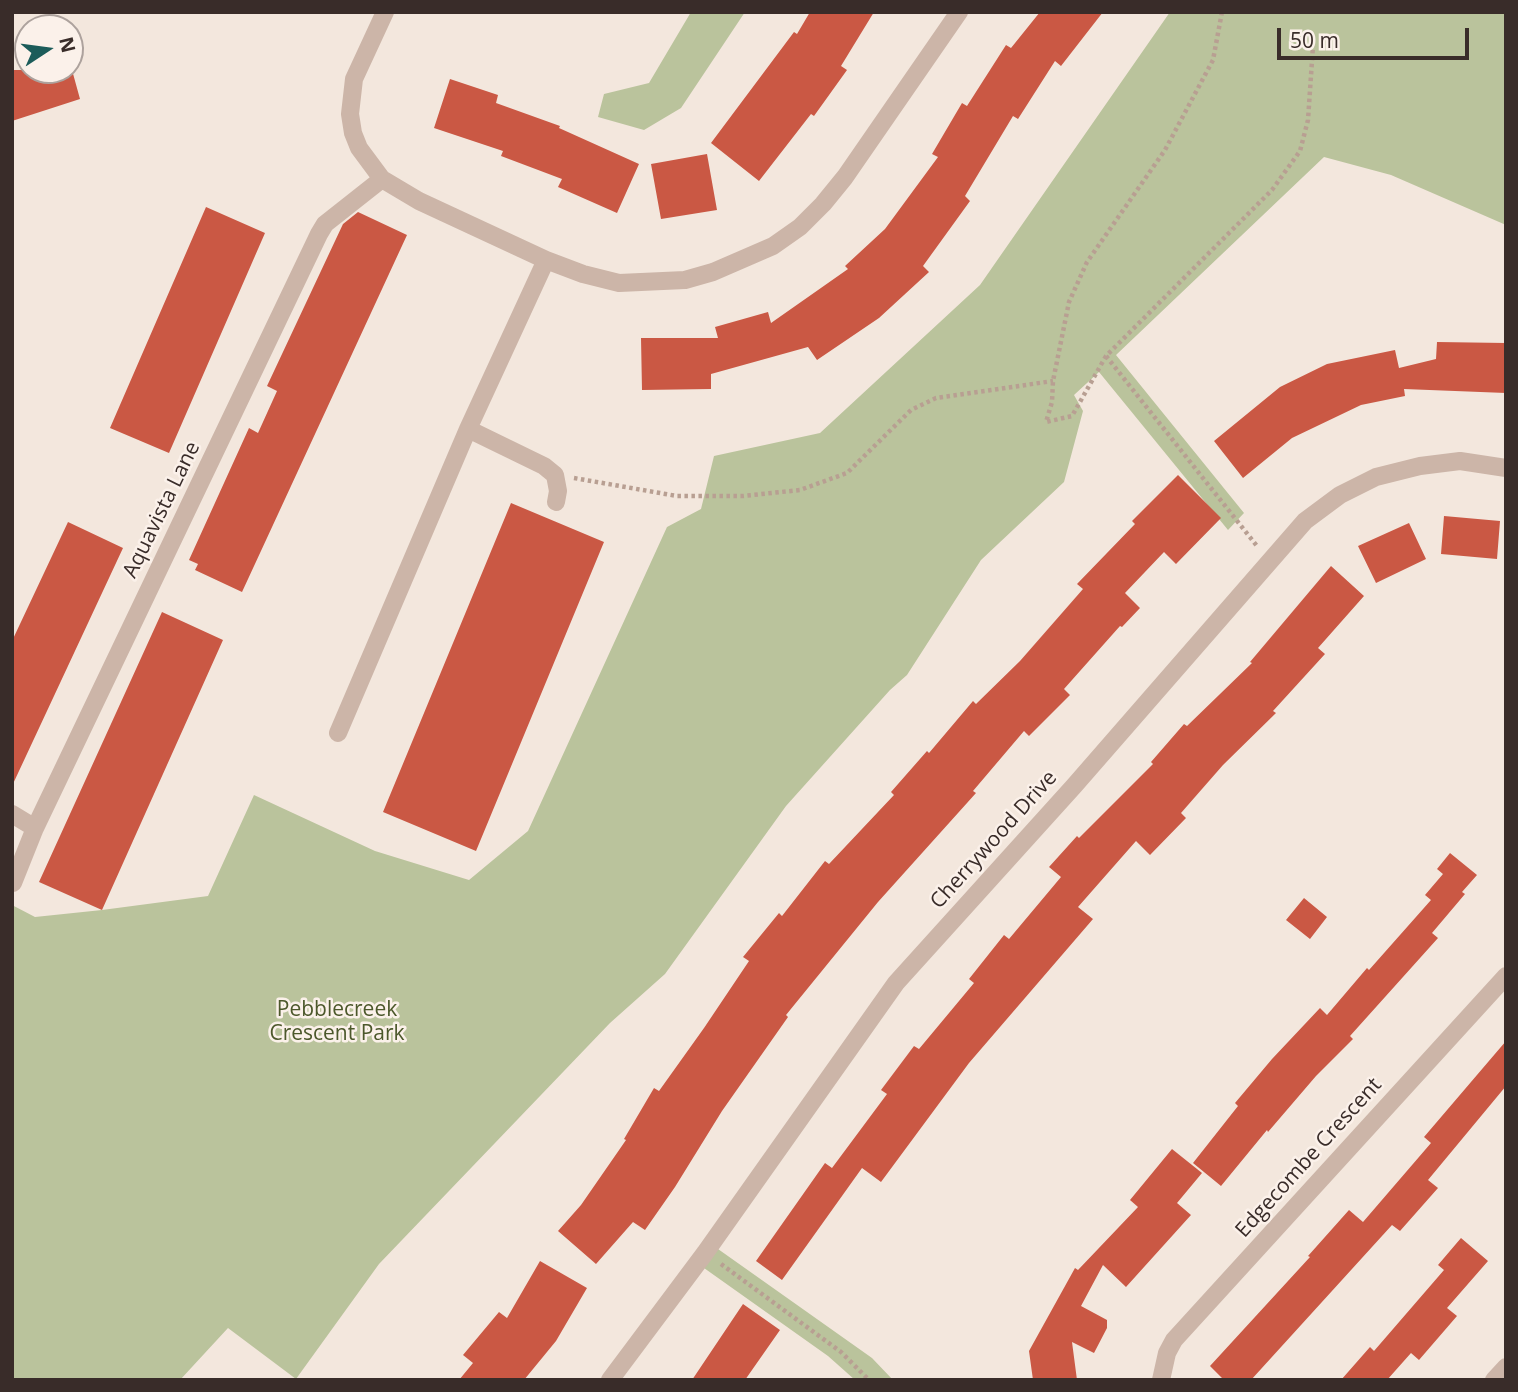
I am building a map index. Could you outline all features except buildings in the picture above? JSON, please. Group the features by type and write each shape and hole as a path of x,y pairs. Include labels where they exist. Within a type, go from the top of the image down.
{"street":[{"path":"385,12 354,79 350,114 353,134 359,148 382,179 419,201 546,260 583,274 619,283 685,280 713,272 773,246 800,227 845,177 959,12"},
{"name":"Aquavista Lane","path":"13,883 35,828 319,234 325,224 382,179"},
{"path":"338,733 468,429 546,260"},
{"path":"468,429 530,457 555,475 558,491 556,502"},
{"name":"Cherrywood Drive","path":"610,1380 705,1253 896,983 1270,564 1305,521 1340,495 1376,477 1420,466 1460,461 1506,468"},
{"path":"12,814 35,828"},
{"name":"Edgecombe Crescent","path":"1161,1380 1162,1367 1174,1340 1506,976"},
{"path":"1494,1380 1506,1367"}],"path":[{"path":"1222,12 1213,60 1165,150 1087,262 1073,292 1046,422 1072,416 1106,356 1272,190 1300,151 1308,120 1313,46"},
{"path":"1106,356 1270,564"},
{"path":"555,475 677,496 743,496 800,491 847,473 911,410 936,398 1053,381"},
{"path":"705,1253 841,1352 869,1380"}],"green space":[{"path":"691,12 745,12 681,108 644,130 598,117 604,94 649,83"},
{"name":"Pebblecreek Crescent Park","path":"1170,12 1506,12 1506,225 1391,175 1324,157 1116,355 1244,513 1228,530 1099,372 1074,395 1083,411 1064,482 981,560 907,675 890,690 786,806 665,974 610,1023 379,1264 296,1379 228,1328 180,1380 12,1380 12,905 35,917 208,896 254,795 375,851 469,880 528,831 667,527 701,509 714,456 820,433 980,285"},
{"path":"718,1249 872,1358 893,1380 855,1380 828,1356 704,1268"}]}
